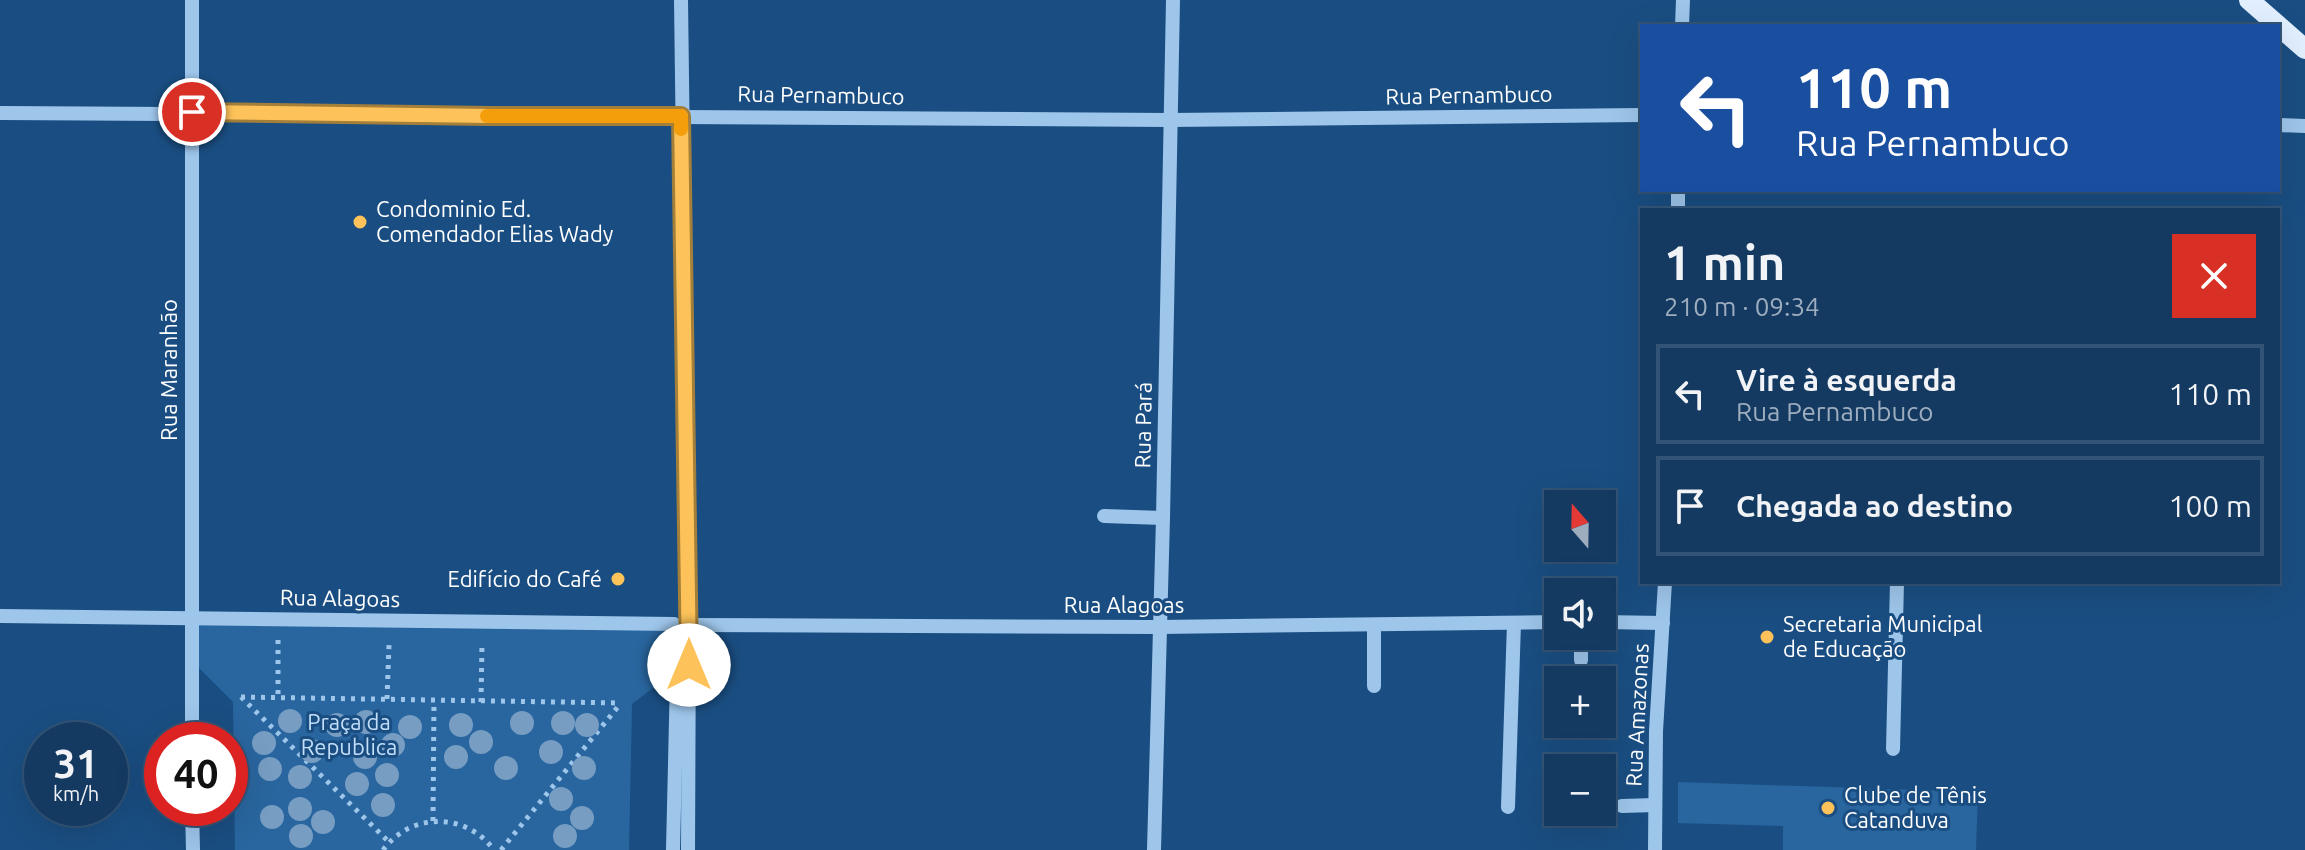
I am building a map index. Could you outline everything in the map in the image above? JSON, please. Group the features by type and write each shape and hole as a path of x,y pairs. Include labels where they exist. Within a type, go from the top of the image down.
{"main road":[{"path":"2249,0 2276,24"},
{"path":"2280,27 2305,49"}],"street":[{"name":"Rua Maranhão","path":"192,0 192,722"},
{"path":"681,0 683,626 688,850"},
{"name":"Rua Pará","path":"1154,850 1173,0"},
{"path":"1682,24 1683,0"},
{"name":"Rua Pernambuco","path":"0,113 1169,120 1640,115"},
{"path":"2280,125 2305,126"},
{"path":"1104,516 1163,518"},
{"name":"Rua Amazonas","path":"1655,850 1656,731 1665,584"},
{"path":"1893,749 1897,584"},
{"name":"Rua Alagoas","path":"0,616 683,626 1160,627 1544,622"},
{"path":"1616,622 1663,623"},
{"path":"1508,807 1514,623"},
{"path":"1374,625 1374,686"},
{"path":"673,850 683,626"},
{"path":"1581,650 1581,660"},
{"path":"1622,806 1655,805"},
{"path":"192,826 193,850"}],"path":[{"path":"278,619 278,699"},
{"path":"387,699 390,621"},
{"path":"481,702 482,622"},
{"path":"389,842 241,697 621,703 501,850"},
{"path":"433,821 434,701"},
{"path":"383,850 409,828 433,821 452,822 471,829 494,850"}],"green space":[{"name":"Praça da Republica","path":"190,618 672,628 666,678 632,704 629,850 235,850 235,826 248,826 248,722 233,722 233,702 191,660"},
{"name":"Clube de Tênis Catanduva","path":"1678,782 1978,792 1976,850 1783,850 1783,826 1678,823"}],"slow traffic":[{"path":"487,116 681,116 681,129"}],"place":[{"name":"Condominio Ed. Comendador Elias Wady","path":"360,222"},
{"name":"Edifício do Café","path":"618,579"},
{"name":"Secretaria Municipal de Educação","path":"1767,637"},
{"name":"Clube de Tênis Catanduva","path":"1828,808"}],"route":[{"path":"192,112 681,116 689,665"}]}
